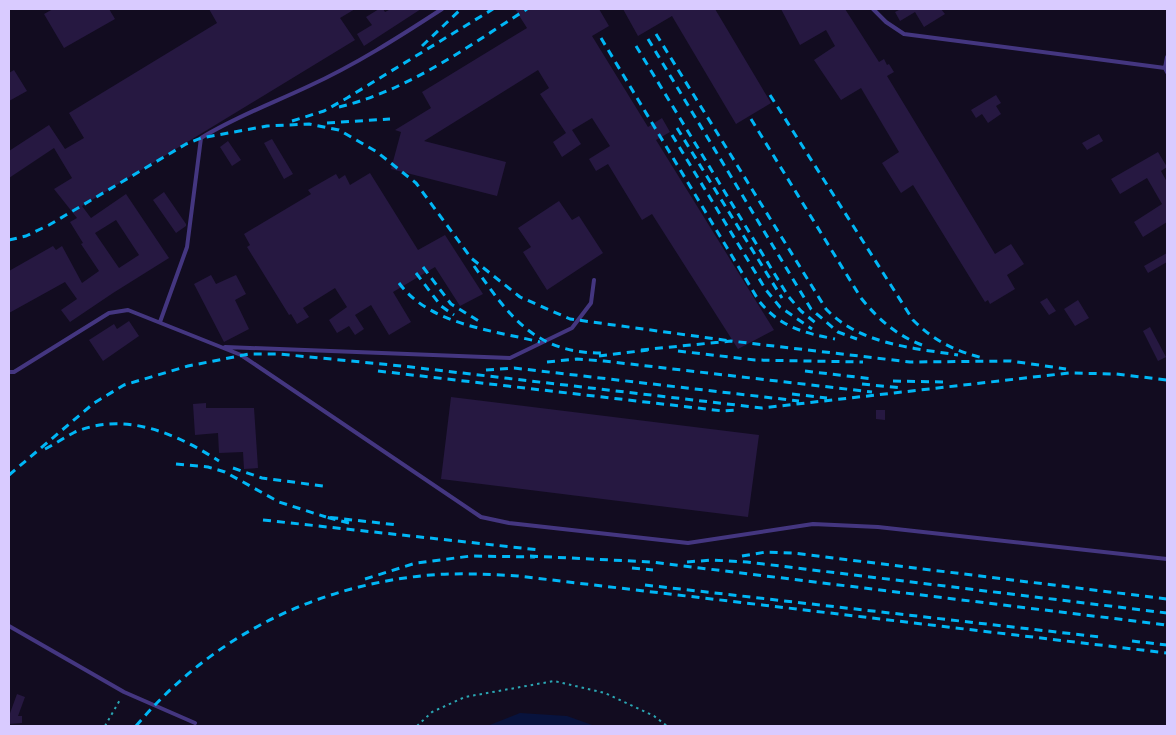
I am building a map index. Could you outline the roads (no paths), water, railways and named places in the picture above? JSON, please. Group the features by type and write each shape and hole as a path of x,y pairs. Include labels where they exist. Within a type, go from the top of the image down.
{"lane":[{"path":"160,322 187,247 201,138 235,118 309,86 404,34 442,9"},
{"path":"873,9 886,22 904,34 1166,70 1167,57"},
{"path":"220,347 510,358 572,328 591,303 594,280"},
{"path":"9,372 14,372 109,313 128,310 241,355 481,517 508,522 688,543 813,524 878,527 1167,559"},
{"path":"9,626 124,692 195,723"}],"railway":[{"path":"422,46 461,9"},
{"path":"292,121 324,111 493,9"},
{"path":"339,107 389,90 413,79 460,52 527,9"},
{"path":"656,34 826,309 839,321 870,337 905,347 958,355"},
{"path":"601,38 759,301 775,317 793,328 835,339"},
{"path":"648,39 811,309 838,332 857,339"},
{"path":"636,46 788,296 801,311 817,324"},
{"path":"770,95 913,320 929,334 945,344 983,358"},
{"path":"327,123 390,119"},
{"path":"751,119 861,298 888,326 922,345"},
{"path":"9,240 26,236 49,225 186,144 201,138 267,126 309,124 339,130 377,152 416,183 471,258 520,297 570,319 731,341"},
{"path":"677,128 782,298"},
{"path":"672,135 766,290 780,307 812,329"},
{"path":"474,266 499,301 526,329 560,347 580,352 604,353"},
{"path":"423,267 451,304 482,323"},
{"path":"416,273 441,306 454,315"},
{"path":"399,283 412,297 427,308 445,317 463,324 540,342"},
{"path":"641,350 731,341 910,362 1011,361 1066,369"},
{"path":"599,356 648,350"},
{"path":"678,351 755,360 863,362"},
{"path":"9,475 94,403 124,385 188,366 249,354 279,354 402,366 762,408 1069,373 1116,374 1167,380"},
{"path":"547,362 577,359 604,361 872,392"},
{"path":"486,370 514,368 799,401"},
{"path":"378,371 723,411 738,410"},
{"path":"805,371 873,379"},
{"path":"893,381 943,382"},
{"path":"862,384 902,388"},
{"path":"792,394 827,398"},
{"path":"45,449 75,432 94,426 132,425 168,434 219,461"},
{"path":"176,464 208,467 225,472 279,502 326,517"},
{"path":"233,468 262,478 323,486"},
{"path":"349,523 326,517 398,525"},
{"path":"263,520 540,550"},
{"path":"742,556 766,552 793,553 1167,599"},
{"path":"365,579 416,563 471,556 535,557"},
{"path":"530,556 651,562 1167,625"},
{"path":"687,562 712,560 747,562 1167,613"},
{"path":"632,568 653,570"},
{"path":"136,726 164,696 194,669 260,625 295,608 333,594 372,584 438,574 518,576 1167,653"},
{"path":"645,585 1100,637"},
{"path":"1132,641 1167,645"}]}
